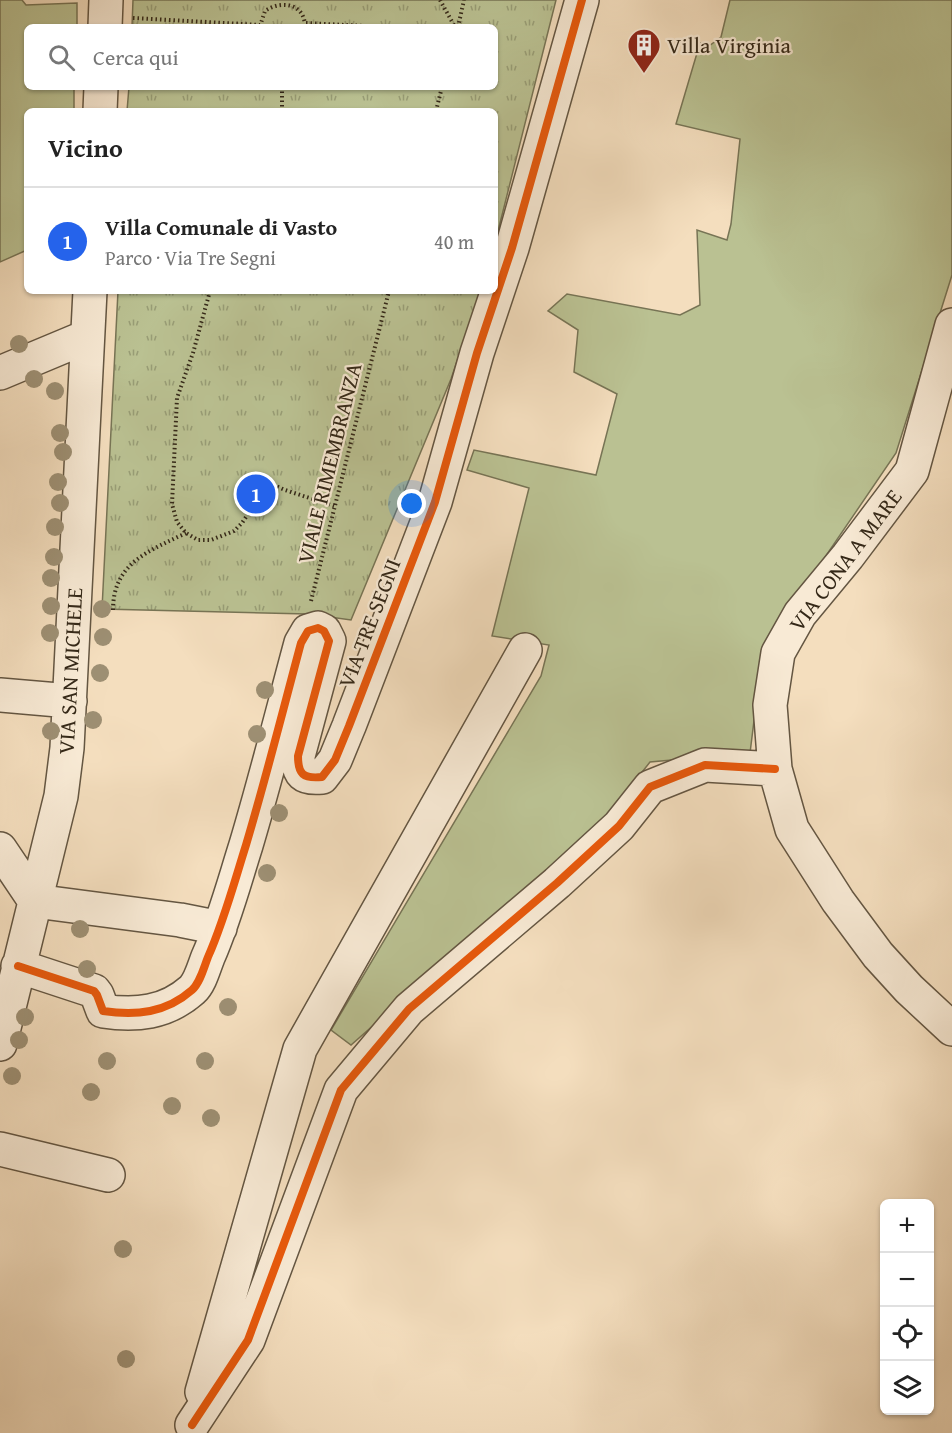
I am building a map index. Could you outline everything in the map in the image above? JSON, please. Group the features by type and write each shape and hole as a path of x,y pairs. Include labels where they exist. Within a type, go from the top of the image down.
{"street":[{"name":"VIA TRE SEGNI","path":"498,290 582,0"},
{"path":"100,108 101,90"},
{"name":"VIA SAN MICHELE","path":"0,1044 61,796 67,748 90,294"},
{"name":"VIA TRE SEGNI","path":"301,643 308,631 318,628 324,631 329,641 298,756 298,768 303,775 312,778 322,777 334,760 349,726 435,502 477,353 497,294"},
{"name":"VIA CONA A MARE","path":"952,325 912,471 848,556 800,614 778,653 770,705 775,769 792,829 838,901 878,955 909,989 952,1029"},
{"path":"0,373 86,337"},
{"path":"18,966 94,991 103,1011 136,1014 153,1011 170,1005 194,988 220,928 267,771 301,643"},
{"path":"525,650 300,1049 192,1425 248,1340 341,1090 409,1009 557,883 619,826 651,787 705,765 775,769"},
{"path":"0,695 70,701"},
{"path":"0,849 35,901 180,920 220,928"},
{"path":"0,1149 108,1176"}],"path":[{"path":"440,0 454,24"},
{"path":"457,24 464,0"},
{"path":"261,24 265,11 285,1 301,12 305,24"},
{"path":"114,15 233,24"},
{"path":"282,90 282,108"},
{"path":"437,108 441,90"},
{"path":"209,294 193,353 177,398 172,504 177,522 186,534 198,540 211,540 234,531 250,511 247,482 256,477 285,490 334,506"},
{"path":"113,610 116,585 125,570 147,552 186,534"}],"green space":[{"path":"0,0 22,0 26,5 77,3 77,24 24,24 24,90 74,90 74,108 24,108 24,251 0,262"},
{"path":"133,0 556,0 498,231 498,108 127,108 129,90 498,90 498,24 132,24"},
{"path":"730,0 952,0 952,275 896,453 763,648 750,753 650,762 598,828 351,1045 331,1030 541,676 549,645 492,636 529,488 467,470 474,450 596,475 617,394 574,372 578,330 548,311 567,294 680,315 700,305 697,230 727,240 731,224 740,139 676,124 700,43 709,46 721,37"},
{"path":"118,294 480,294 451,379 351,620 308,614 102,609"}],"cycle path":[{"path":"498,290 582,0"},
{"path":"18,966 94,991 103,1011 127,1013 150,1011 172,1004 195,987 202,975 233,888 301,643 308,631 318,628 324,631 329,641 298,756 299,767 303,774 310,777 322,777 335,760 349,726 435,502 477,353 497,294"},
{"path":"192,1425 248,1340 341,1090 409,1009 557,883 619,826 650,787 705,765 775,769"}],"place":[{"name":"Villa Virginia","path":"644,74"},
{"name":"Villa Comunale di Vasto","path":"256,494"}]}
